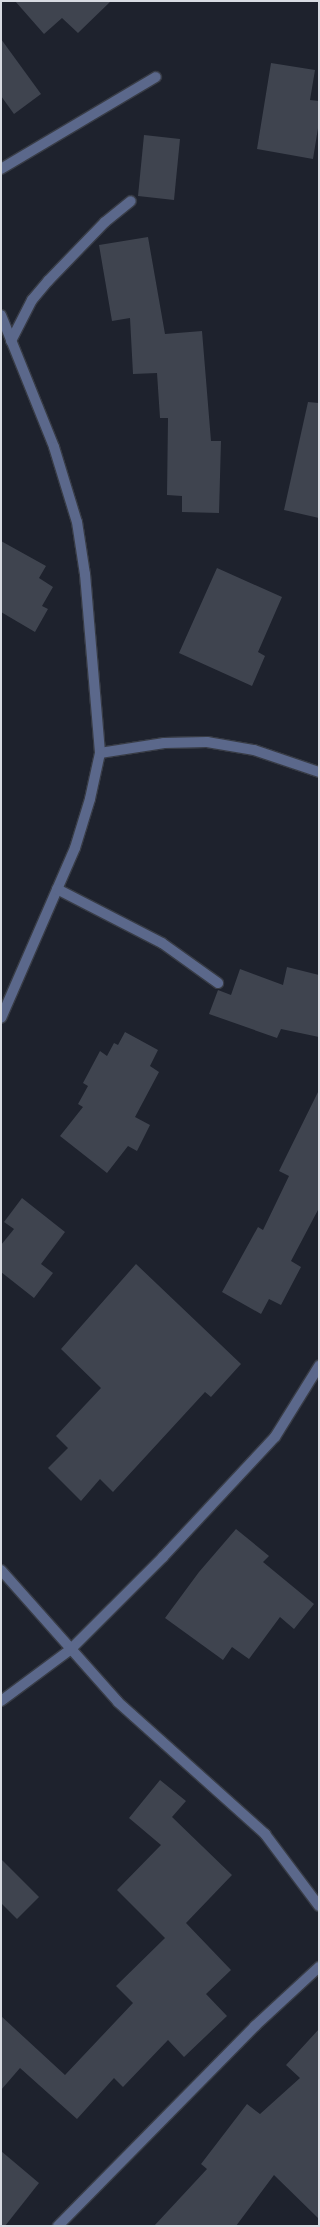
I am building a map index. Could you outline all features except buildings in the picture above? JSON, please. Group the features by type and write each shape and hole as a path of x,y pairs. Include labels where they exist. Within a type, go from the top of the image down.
{"street":[{"path":"1,169 156,77"},
{"path":"11,341 32,300 48,281 105,222 131,201"},
{"path":"1,315 54,447 77,522 85,574 100,753 90,799 75,848 1,1018"},
{"path":"100,753 164,743 207,742 254,750 319,772"},
{"path":"57,889 162,943 218,983"},
{"path":"1,1701 70,1650 163,1556 275,1437 319,1366"},
{"path":"1,1570 70,1650 118,1702 265,1834 319,1906"},
{"path":"58,2226 255,2026 319,1967"}]}
